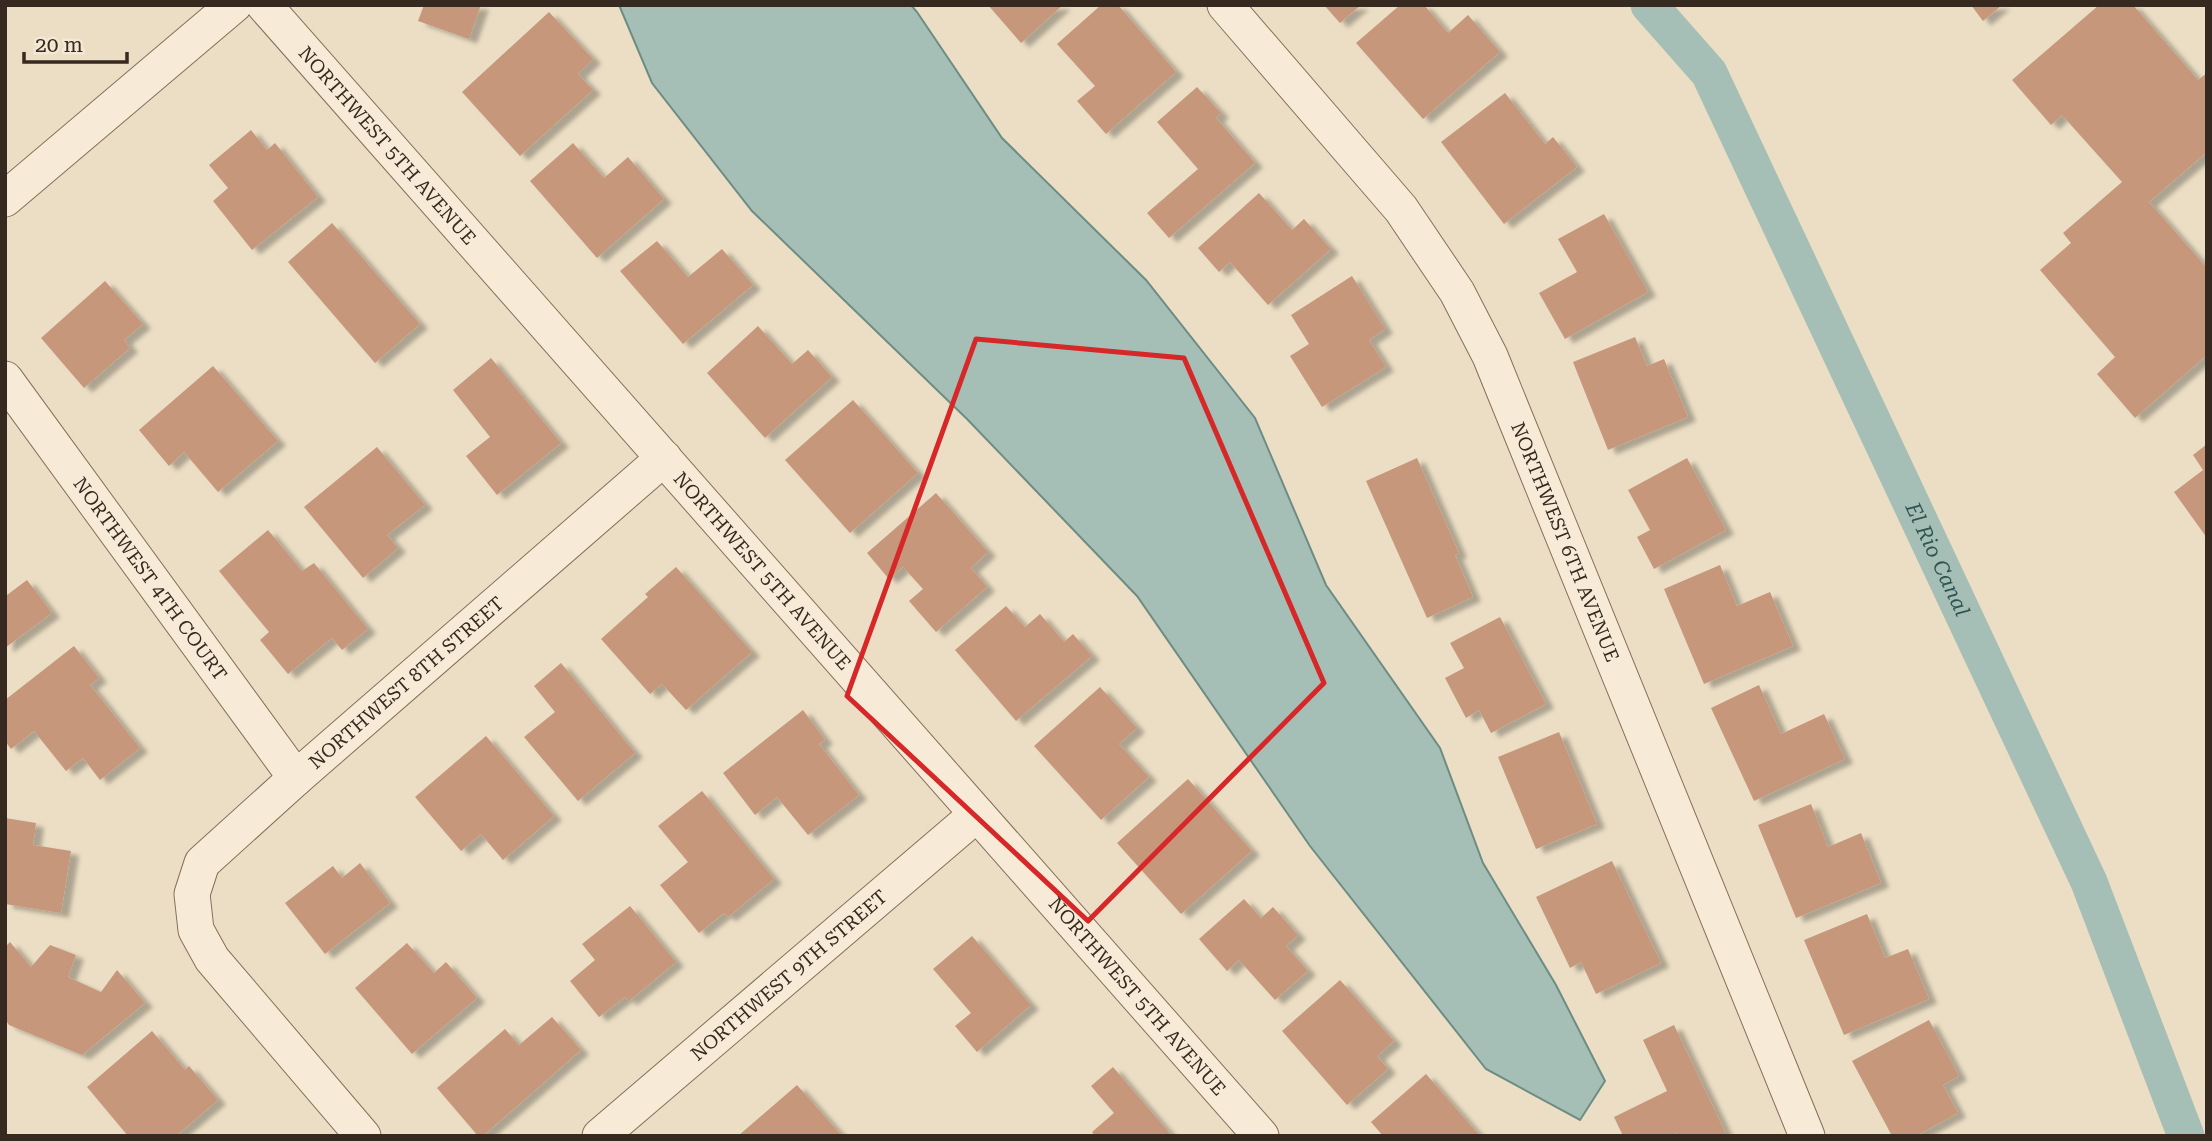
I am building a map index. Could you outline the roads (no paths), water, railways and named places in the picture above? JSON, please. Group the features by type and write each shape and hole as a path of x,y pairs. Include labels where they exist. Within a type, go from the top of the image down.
{"street":[{"path":"5,199 234,5"},
{"name":"NORTHWEST 5TH AVENUE","path":"264,5 1261,1136"},
{"name":"NORTHWEST 6TH AVENUE","path":"1225,5 1402,209 1463,302 1490,356 1807,1136"},
{"name":"NORTHWEST 4TH COURT","path":"5,379 296,778"},
{"name":"NORTHWEST 8TH STREET","path":"363,1136 212,959 196,930 192,894 202,863 664,458"},
{"name":"NORTHWEST 9TH STREET","path":"600,1136 977,814"}],"water":[{"path":"619,5 911,5 1002,138 1146,280 1255,418 1326,585 1440,748 1483,863 1556,985 1605,1081 1580,1120 1486,1069 1310,846 1137,596 967,419 752,211 652,83"}],"waterway":[{"name":"El Rio Canal","path":"1649,5 1709,73 2089,882 2186,1136"}]}
